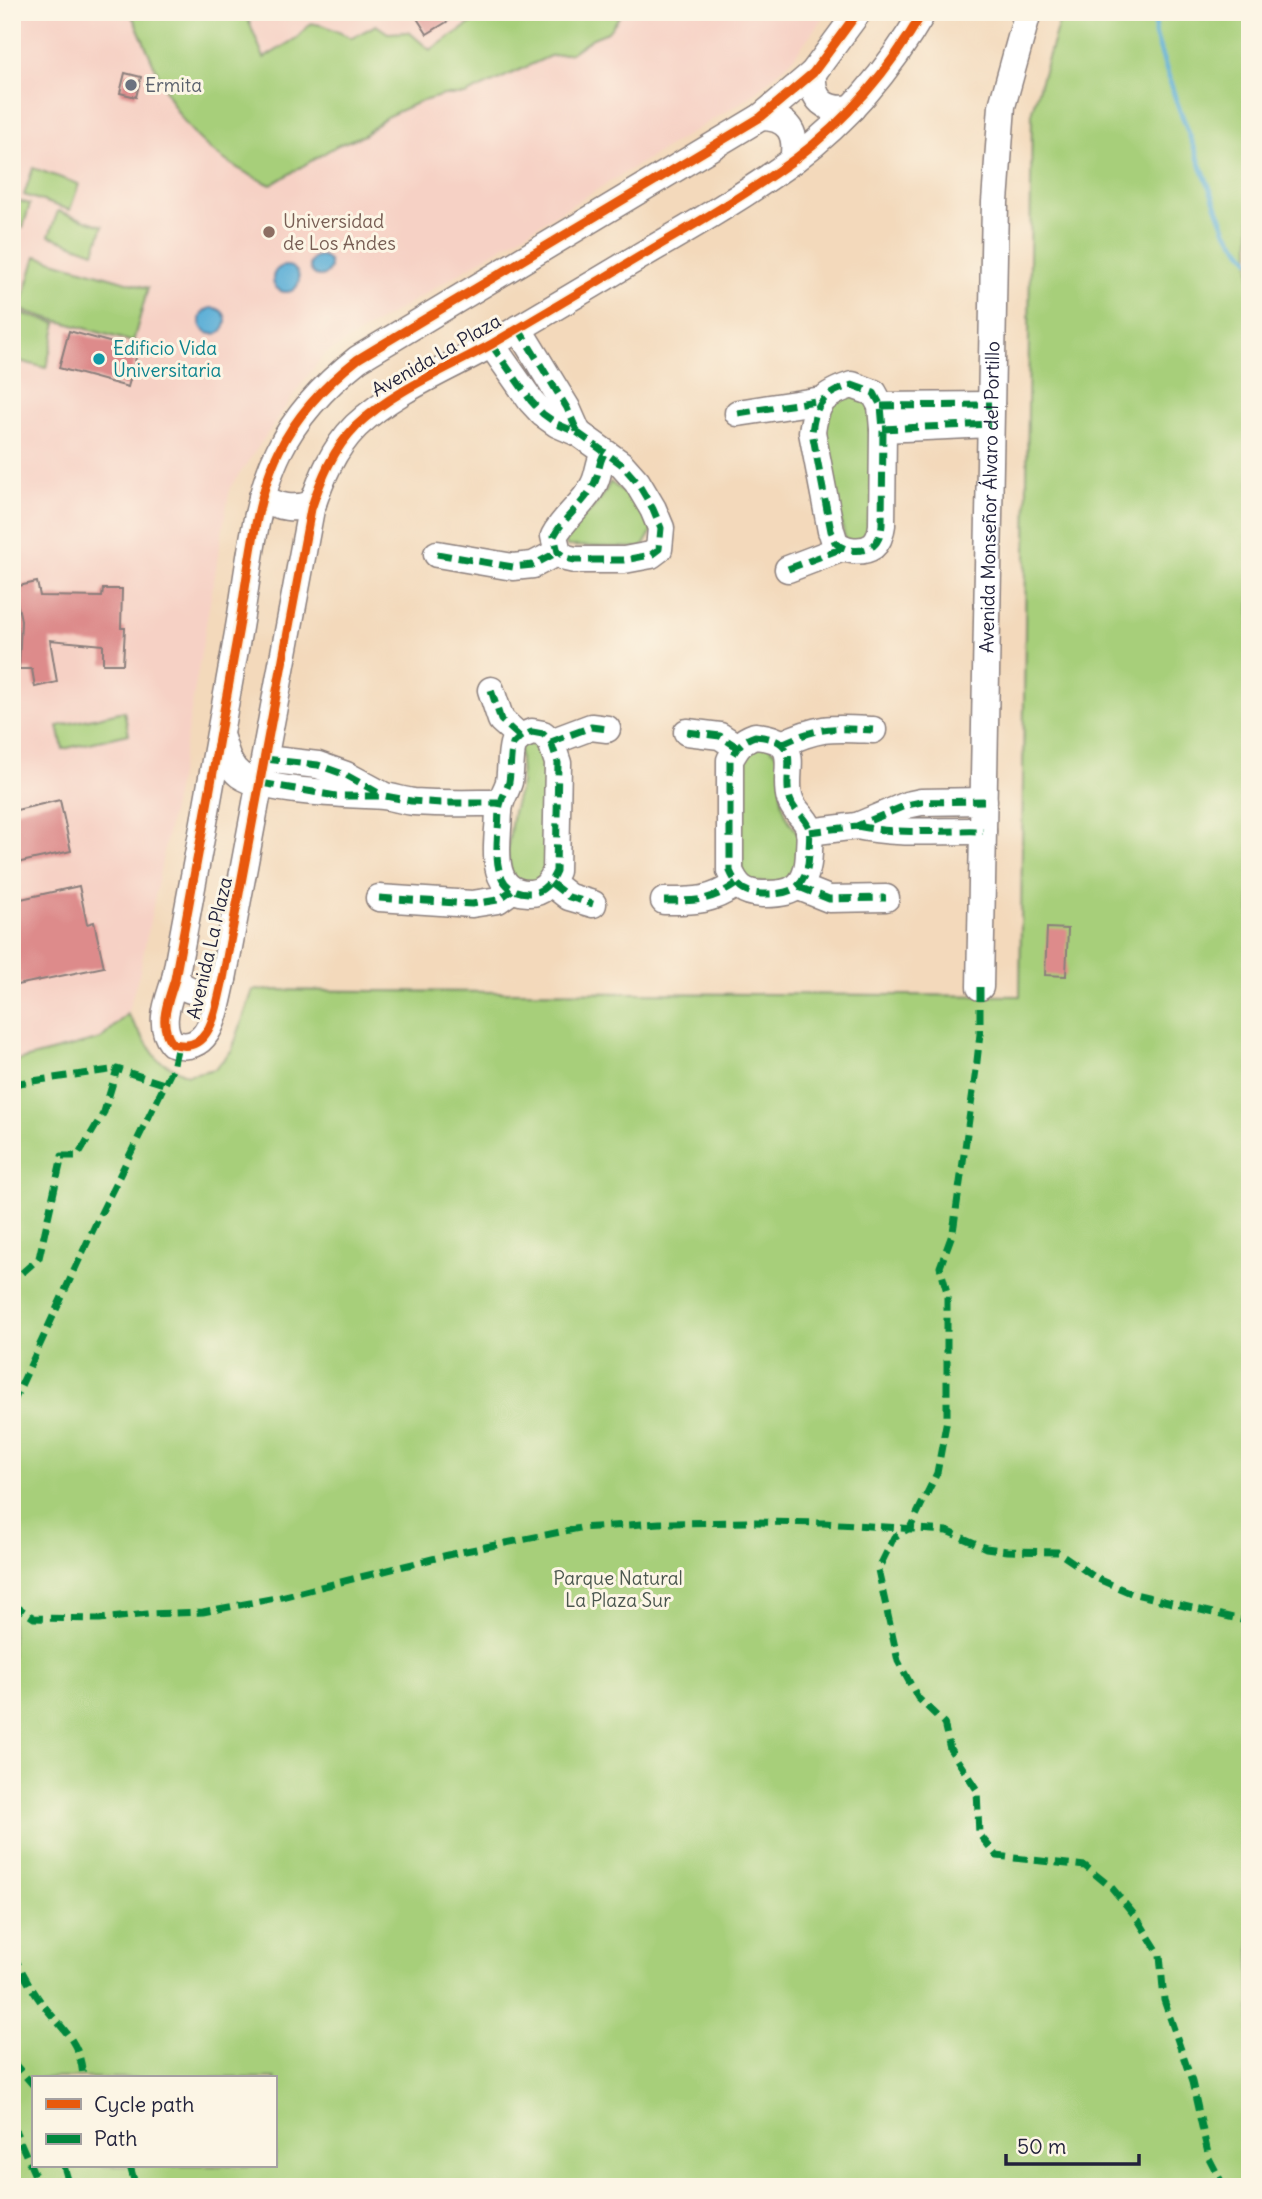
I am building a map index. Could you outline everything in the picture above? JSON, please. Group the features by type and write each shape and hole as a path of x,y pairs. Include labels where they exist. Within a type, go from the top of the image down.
{"street":[{"name":"Avenida La Plaza","path":"858,12 813,73 761,117 348,367 319,392 290,430 278,452 262,497 221,737 175,979 165,1014 164,1028 172,1043 185,1046 200,1040 209,1029 223,979 313,504 332,458 354,429 385,403 697,223 793,160 852,108 891,63 923,12"},
{"name":"Avenida Monseñor Álvaro del Portillo","path":"980,987 995,202 1002,106 1028,12"},
{"path":"813,73 812,86 817,98 827,107 839,110 852,108"},
{"path":"761,117 772,117 789,128 795,138 793,160"},
{"path":"518,328 567,408 578,432"},
{"path":"491,344 543,414 556,424 578,432 604,454 621,464 637,482 661,528 659,549 651,555 624,560 575,560 558,552 554,536 561,523 593,486 604,454"},
{"path":"852,385 874,393 882,417 883,513 879,537 872,547 855,551 843,548 835,542 831,531 812,432 814,416 821,400 831,392 852,385"},
{"path":"737,413 821,400"},
{"path":"882,417 991,414"},
{"path":"262,497 271,503 292,508 313,504"},
{"path":"788,569 843,548"},
{"path":"437,554 513,567 533,565 558,552"},
{"path":"492,690 501,720 520,737"},
{"path":"551,743 591,727 607,729"},
{"path":"782,744 808,731 827,728 873,730"},
{"path":"532,732 542,734 551,743 558,763 556,871 551,883 535,894 521,893 512,890 503,882 498,871 496,849 500,803 510,776 513,744 520,737 532,732"},
{"path":"687,732 720,736 737,747"},
{"path":"799,887 808,867 809,832 807,823 796,813 789,797 790,758 782,744 773,737 755,736 737,747 730,760 730,871 736,884 749,893 779,895 799,887 830,899 886,898"},
{"path":"221,737 231,767 243,777 263,771 336,796 385,796 411,802 500,803"},
{"path":"809,832 857,826 907,805 934,801 984,801"},
{"path":"857,826 912,833 983,831"},
{"path":"551,883 569,897 593,904"},
{"path":"664,901 713,898 736,884"},
{"path":"379,898 472,904 498,900 512,890"},
{"name":"Avenida La Plaza","path":"175,979 185,988 199,992 213,989 223,979"}],"shaded area":[{"name":"Universidad de Los Andes","path":"12,12 827,12 791,61 750,97 324,355 303,382 230,488 185,745 140,971 127,1014 101,1039 12,1062"}],"green space":[{"path":"130,12 245,12 264,58 298,37 311,23 352,38 376,25 388,33 409,32 430,50 488,12 623,12 608,32 593,38 571,53 550,56 465,95 444,95 419,102 386,117 364,135 338,145 271,185 227,162 190,129 164,87"},
{"name":"Parque Natural La Plaza Sur","path":"1062,12 1250,12 1250,2187 12,2187 12,1062 101,1039 127,1014 158,1060 187,1075 215,1069 232,1050 253,990 1020,996 1032,110"},
{"path":"33,168 79,184 70,210 24,195"},
{"path":"12,199 30,204 23,228 12,224"},
{"path":"58,211 103,226 94,252 49,236"},
{"path":"36,256 148,288 133,342 20,310"},
{"path":"12,311 57,323 46,368 12,359"},
{"path":"862,394 873,410 875,524 867,542 846,545 820,421 831,401"},
{"path":"610,482 636,503 645,515 652,531 642,548 567,546 562,535 596,505"},
{"path":"124,711 129,734 63,749 58,726"},
{"path":"536,742 550,761 548,876 530,886 513,880 507,853 513,812 521,783 519,745"},
{"path":"768,745 781,759 784,810 801,836 800,860 789,883 743,882 734,771 747,748"}],"water":[{"path":"320,256 327,259 330,266 327,273 320,276 313,273 310,266 313,259"},
{"path":"286,266 295,270 299,279 295,288 286,292 277,288 273,279 277,270"},
{"path":"213,308 222,312 226,321 222,330 213,334 204,330 200,321 204,312"}],"building":[{"path":"413,12 463,12 427,34"},
{"name":"Ermita","path":"125,73 141,77 136,97 120,93"},
{"name":"Edificio Vida Universitaria","path":"69,331 138,350 128,387 59,368"},
{"path":"37,582 40,596 102,597 103,589 122,589 121,628 125,628 123,664 103,664 103,645 50,640 57,682 35,687 32,669 19,669 21,620 14,587"},
{"path":"60,800 71,851 12,864 12,811"},
{"path":"79,886 87,924 94,922 104,967 12,986 12,901"},
{"path":"1047,928 1068,929 1066,976 1045,975"}],"waterway":[{"path":"1156,12 1155,34 1176,100 1226,231 1250,260"}],"marked path":[{"path":"518,328 567,408 578,433"},
{"path":"491,344 543,414 557,424 578,433 621,464 637,482 661,528 659,549 651,555 624,560 575,560 558,552 554,536 589,493 604,454"},
{"path":"852,385 874,393 881,406 883,429 881,531 873,546 859,550 848,550 834,541 812,432 816,413 823,401 834,392 852,385"},
{"path":"738,413 822,400"},
{"path":"881,406 991,405"},
{"path":"883,429 990,424"},
{"path":"788,569 843,548"},
{"path":"437,554 513,567 533,565 558,552"},
{"path":"491,690 501,720 520,737"},
{"path":"551,742 591,727 607,729"},
{"path":"782,744 806,734 826,730 873,730"},
{"path":"532,732 543,734 551,742 558,763 556,871 545,887 538,892 528,893 508,886 499,870 497,850 499,808 509,782 513,744 520,737 532,732"},
{"path":"687,732 720,736 737,747"},
{"path":"755,736 771,739 787,750 790,799 809,829 806,873 797,886 783,893 762,894 746,891 738,885 730,871 730,760 740,745 755,736"},
{"path":"265,759 318,765 346,775 382,795"},
{"path":"261,783 336,796 385,796 441,803 500,803"},
{"path":"809,832 857,826 907,805 921,802 984,801"},
{"path":"857,826 904,831 983,831"},
{"path":"551,883 569,897 593,904"},
{"path":"664,901 702,899 736,884"},
{"path":"799,887 829,899 886,898"},
{"path":"379,898 472,904 498,900 512,890"},
{"path":"980,987 980,1034 953,1232 940,1267 947,1292 947,1419 937,1473 910,1528 894,1537 878,1570 898,1661 918,1698 944,1723 950,1749 977,1790 979,1834 997,1856 1085,1866 1112,1888 1137,1918 1160,1955 1164,2000 1192,2082 1209,2158 1224,2187"},
{"path":"12,1405 98,1219 173,1068 178,1045"},
{"path":"12,1084 117,1069"},
{"path":"12,1290 14,1280 39,1258 62,1156 78,1156 104,1112 117,1069 164,1084"},
{"path":"12,1604 34,1618 100,1619 203,1612 281,1597 456,1553 580,1528 660,1523 824,1523 947,1531 986,1548 1058,1552 1096,1578 1131,1593 1250,1622"},
{"path":"12,1953 37,1996 69,2036 79,2054 83,2076"},
{"path":"12,2061 32,2084"},
{"path":"12,2123 40,2187"},
{"path":"65,2168 70,2187"},
{"path":"131,2168 136,2187"}],"cycle path":[{"path":"858,12 813,73 761,117 358,359 323,390 303,412 286,437 270,471 253,540 191,893 166,1012 165,1028 172,1043 196,1043 204,1036 214,1015 311,509 334,454 341,444 371,413 404,391 492,344 720,209 795,159 833,127 866,92 897,53 923,12"}],"place":[{"name":"Ermita","path":"131,85"},
{"name":"Universidad de Los Andes","path":"269,232"},
{"name":"Edificio Vida Universitaria","path":"99,359"}]}
